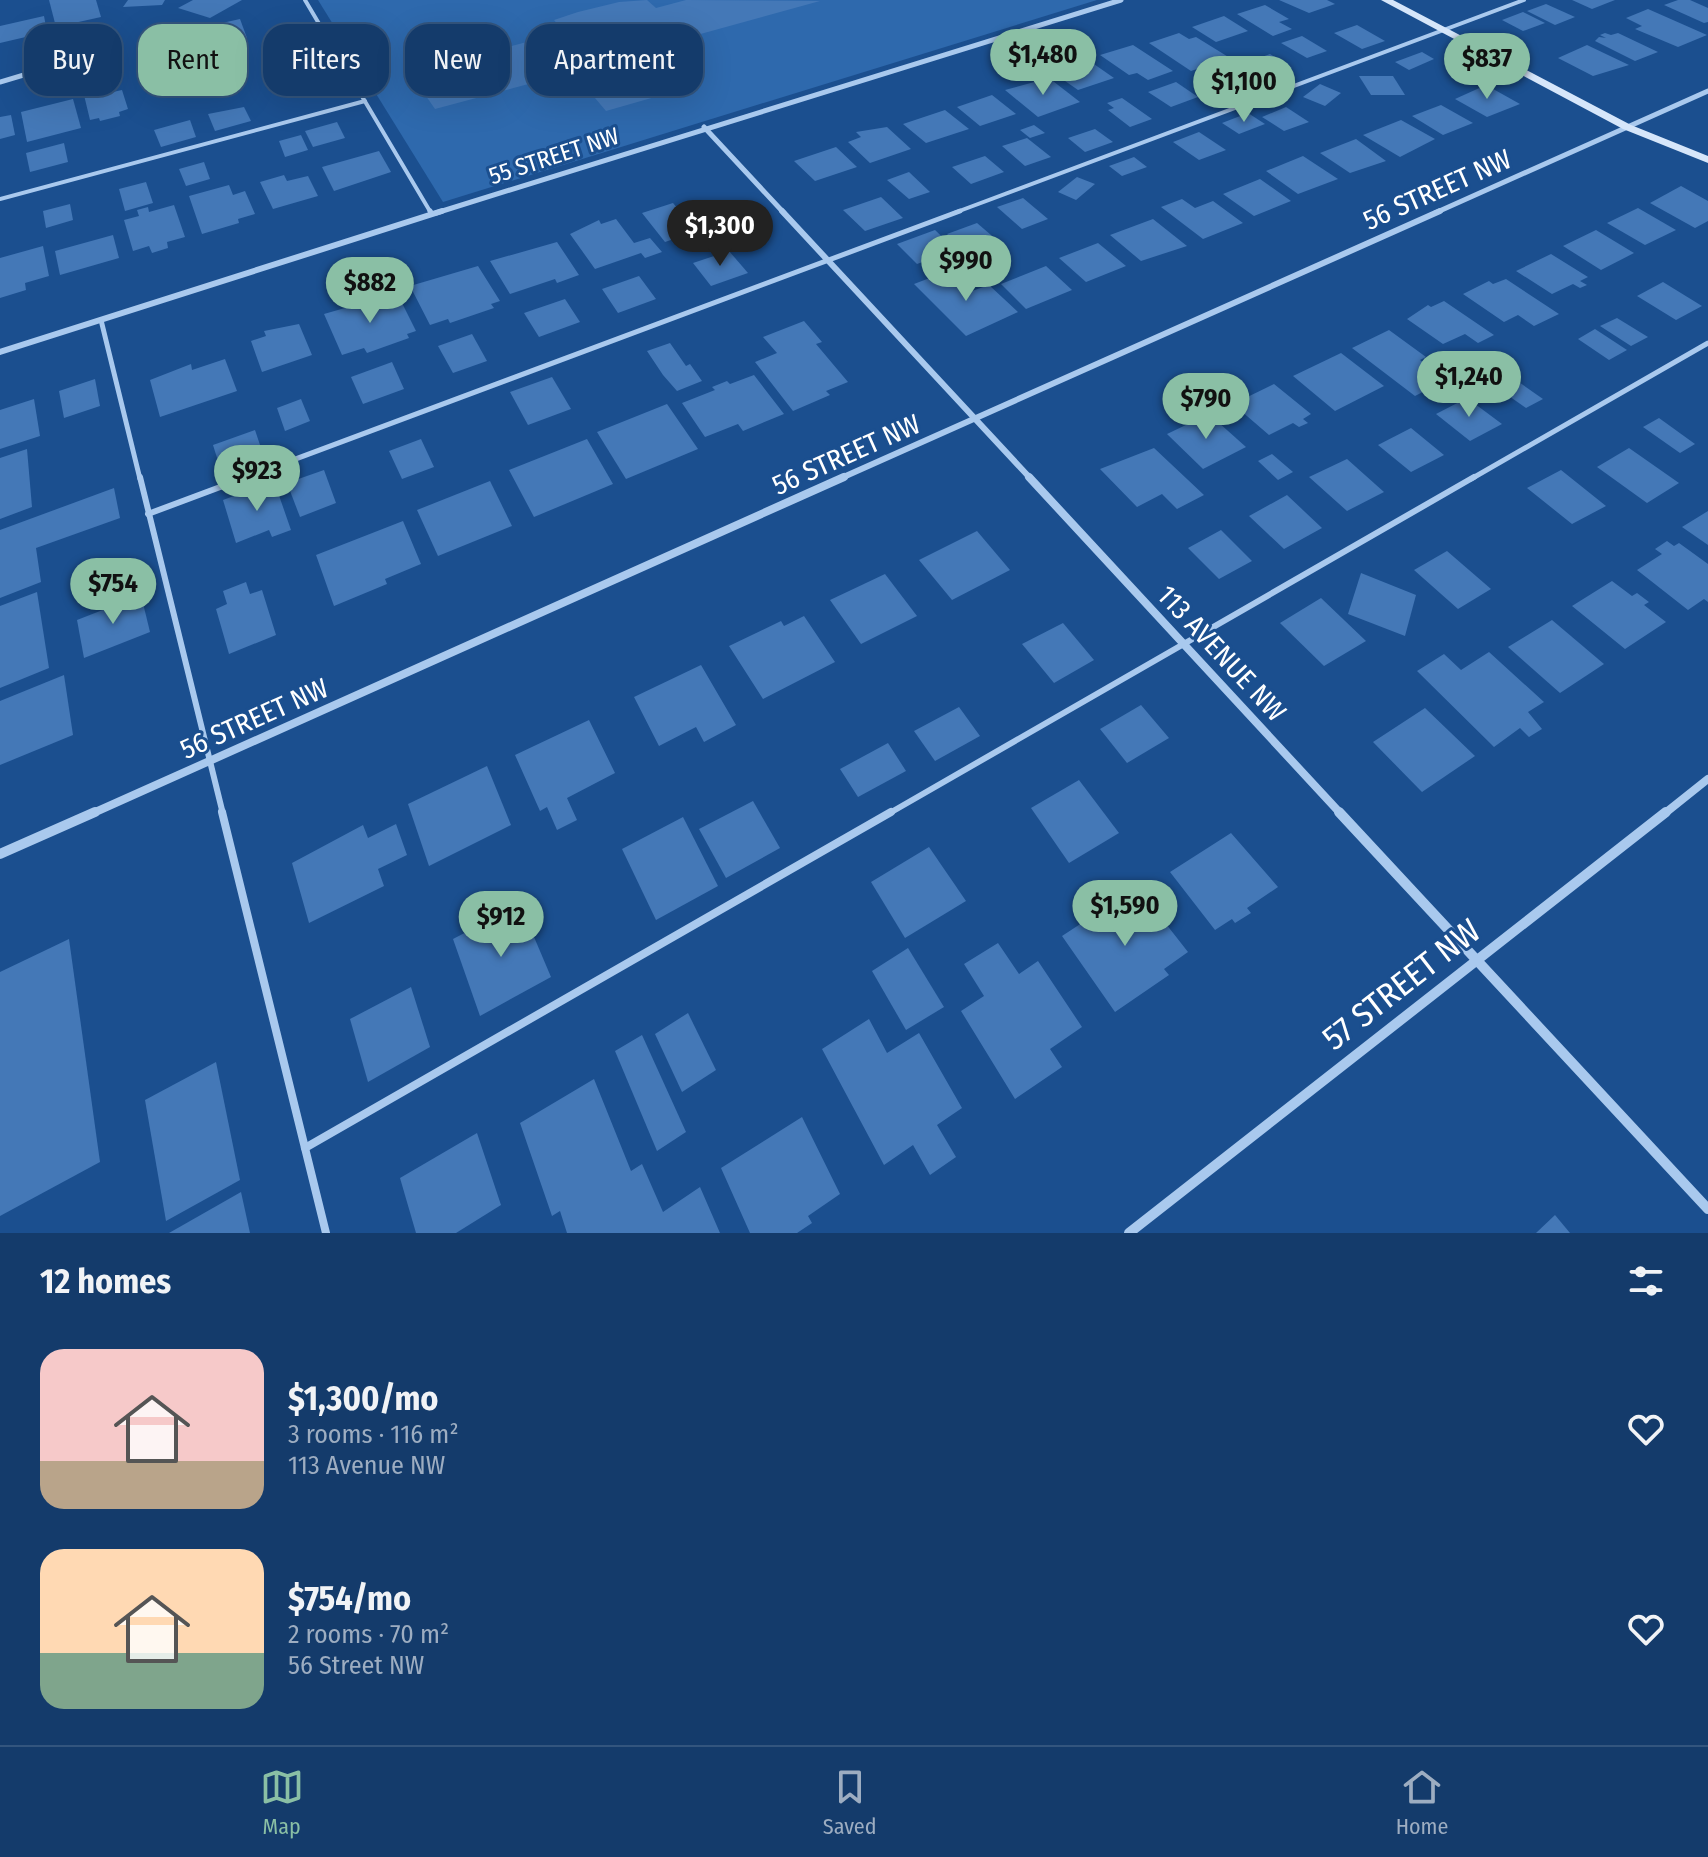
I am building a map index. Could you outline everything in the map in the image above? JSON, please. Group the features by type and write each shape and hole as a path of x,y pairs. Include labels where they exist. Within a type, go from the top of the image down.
{"main road":[{"path":"1386,0 1627,127 1708,160"}],"street":[{"name":"55 STREET NW","path":"0,352 704,127 1121,0"},
{"path":"0,82 24,76"},
{"name":"56 STREET NW","path":"0,854 1708,91"},
{"name":"113 AVENUE NW","path":"704,127 1708,1209"},
{"name":"57 STREET NW","path":"1129,1233 1708,779"}],"lane":[{"path":"305,0 432,214"},
{"path":"148,514 1524,0"},
{"path":"0,199 365,101"},
{"path":"101,320 326,1233"},
{"path":"305,1148 1708,343"}],"shaded area":[{"path":"318,0 1097,0 443,202 377,96 389,96 389,24 333,24"}],"building":[{"path":"49,0 96,0 101,17 55,24"},
{"path":"128,0 165,0 162,5 123,7"},
{"path":"193,0 242,0 210,18 178,8"},
{"path":"647,0 656,8 686,0 820,1 703,33 703,24 557,24 554,20 619,2"},
{"path":"1279,0 1327,0 1335,4 1309,13"},
{"path":"1572,0 1615,0 1592,9"},
{"path":"1690,0 1708,8 1708,22 1664,5"},
{"path":"1546,4 1575,17 1555,25 1527,11"},
{"path":"1265,5 1289,19 1279,22 1292,29 1273,36 1237,14"},
{"path":"1648,9 1707,35 1678,47 1635,29 1642,26 1626,18"},
{"path":"1523,12 1545,23 1523,31 1502,20"},
{"path":"44,16 46,24 24,24 24,37 0,43 0,26"},
{"path":"1224,16 1248,31 1216,42 1192,27"},
{"path":"240,19 242,24 218,24"},
{"path":"1357,25 1385,41 1362,49 1334,33"},
{"path":"1179,33 1189,39 1196,37 1230,58 1191,71 1149,43"},
{"path":"1618,33 1658,52 1635,61 1595,41 1599,37 1606,38 1600,35"},
{"path":"1302,36 1327,51 1307,58 1281,43"},
{"path":"526,42 526,85 510,89 510,46"},
{"path":"1133,45 1173,71 1148,80 1137,73 1129,75 1100,55"},
{"path":"1587,45 1629,65 1593,76 1558,58"},
{"path":"1422,52 1434,59 1409,70 1395,62"},
{"path":"1270,54 1292,68 1270,76 1248,62"},
{"path":"1091,62 1114,78 1078,90 1055,74"},
{"path":"1229,75 1253,91 1231,99 1207,83"},
{"path":"1359,76 1393,76 1405,95 1371,95"},
{"path":"1049,78 1080,102 1038,117 1005,90"},
{"path":"1176,82 1198,97 1171,107 1148,92"},
{"path":"1320,84 1341,93 1325,106 1303,97"},
{"path":"1486,85 1520,104 1487,117 1455,99"},
{"path":"122,90 128,109 119,112 120,116 90,120 84,96 122,96"},
{"path":"992,95 1016,114 980,126 957,107"},
{"path":"426,96 483,96 435,109"},
{"path":"593,96 658,96 606,111"},
{"path":"1122,98 1152,119 1130,127 1108,110 1114,108 1107,103"},
{"path":"73,99 81,128 27,142 21,112"},
{"path":"1441,105 1473,123 1443,135 1412,116"},
{"path":"244,107 251,121 215,131 208,114"},
{"path":"1286,107 1309,122 1284,131 1262,117"},
{"path":"945,110 969,129 926,143 903,124"},
{"path":"1248,113 1265,124 1239,134 1222,123"},
{"path":"11,115 15,135 0,139 0,117"},
{"path":"190,120 196,137 161,147 154,130"},
{"path":"1401,120 1435,139 1400,157 1363,135"},
{"path":"337,122 345,138 313,147 305,131"},
{"path":"1034,125 1045,133 1030,138 1020,130"},
{"path":"887,127 911,149 870,163 848,142 861,137 856,132"},
{"path":"1095,129 1113,142 1085,152 1068,138"},
{"path":"1199,132 1226,150 1199,160 1173,142"},
{"path":"301,135 308,150 285,157 279,141"},
{"path":"1027,138 1051,157 1025,166 1002,146"},
{"path":"1356,139 1386,161 1350,173 1320,153"},
{"path":"64,143 68,162 30,172 26,153"},
{"path":"836,147 857,167 815,181 794,161"},
{"path":"379,151 391,172 334,191 322,167"},
{"path":"985,156 1004,172 971,184 952,167"},
{"path":"1303,156 1338,179 1298,194 1266,171"},
{"path":"1134,157 1147,167 1122,176 1109,166"},
{"path":"204,162 210,179 186,186 179,169"},
{"path":"909,172 930,192 909,199 887,180"},
{"path":"284,175 287,181 308,176 318,196 273,209 260,182"},
{"path":"1077,177 1095,184 1076,200 1058,192"},
{"path":"1260,179 1291,201 1254,216 1223,194"},
{"path":"146,182 153,203 125,211 119,189"},
{"path":"229,185 233,195 245,191 255,214 238,219 239,223 202,234 189,196"},
{"path":"1681,186 1708,201 1708,221 1695,228 1650,203"},
{"path":"881,197 903,218 865,231 843,210"},
{"path":"1023,198 1048,219 1022,229 997,207"},
{"path":"1182,199 1195,208 1213,201 1243,223 1203,239 1161,207"},
{"path":"702,201 721,223 665,242 642,213 673,203 678,209"},
{"path":"70,204 73,220 46,228 43,211"},
{"path":"174,205 185,237 167,242 168,248 152,253 149,246 133,251 124,220 139,216 137,210 148,207 149,212"},
{"path":"1638,208 1676,230 1645,245 1607,223"},
{"path":"616,219 634,243 650,238 662,252 645,258 641,253 595,269 570,234 599,220 601,224"},
{"path":"1153,219 1187,246 1141,261 1110,235"},
{"path":"977,223 998,241 967,253 947,234"},
{"path":"935,230 956,250 917,264 897,244"},
{"path":"1596,230 1634,253 1601,270 1563,246"},
{"path":"113,235 119,258 60,275 55,251"},
{"path":"557,242 579,275 557,283 555,279 510,294 490,261"},
{"path":"1098,243 1126,266 1086,282 1059,258"},
{"path":"43,246 49,276 25,283 26,290 0,298 0,258"},
{"path":"729,251 748,273 711,286 693,263"},
{"path":"1551,254 1588,277 1580,281 1587,285 1580,288 1573,284 1552,294 1516,271"},
{"path":"478,266 500,301 491,304 494,308 450,323 448,319 430,325 410,286"},
{"path":"1046,266 1072,290 1026,309 1001,284"},
{"path":"948,271 969,292 989,285 1018,312 966,336 914,284"},
{"path":"639,276 656,299 618,313 602,289"},
{"path":"1506,279 1559,314 1534,326 1518,315 1504,322 1463,294 1489,281 1493,284"},
{"path":"1663,282 1702,306 1676,320 1637,296"},
{"path":"397,293 416,331 407,334 409,338 367,353 364,348 342,355 324,314"},
{"path":"565,299 580,322 539,337 524,313"},
{"path":"1444,301 1494,335 1478,343 1465,334 1443,344 1407,319 1428,305 1431,307"},
{"path":"1617,318 1648,337 1631,346 1600,326"},
{"path":"804,321 822,342 816,344 848,382 826,391 830,395 793,411 755,362 777,353 763,337"},
{"path":"299,324 312,355 262,372 251,341 266,336 264,331"},
{"path":"1595,329 1627,350 1609,360 1578,339"},
{"path":"1389,330 1426,357 1420,360 1446,380 1415,396 1352,348"},
{"path":"472,334 487,361 453,373 438,346"},
{"path":"670,343 686,366 690,364 702,381 677,391 663,375 647,351"},
{"path":"1341,353 1384,386 1335,411 1293,376"},
{"path":"225,359 237,391 160,417 150,380 191,364 192,370"},
{"path":"392,362 404,389 363,404 351,377"},
{"path":"754,375 784,414 743,431 738,424 705,437 682,403 715,390 712,387 727,381 730,384"},
{"path":"552,377 571,409 528,425 510,392"},
{"path":"1513,378 1543,399 1526,408 1496,387"},
{"path":"95,379 100,406 64,418 59,391"},
{"path":"1274,384 1311,414 1303,419 1308,423 1299,427 1293,423 1269,435 1233,404"},
{"path":"1467,398 1502,424 1470,441 1436,414"},
{"path":"34,399 40,436 0,449 0,410"},
{"path":"301,399 310,421 285,431 277,408"},
{"path":"667,404 698,449 626,479 597,432"},
{"path":"1209,414 1246,447 1203,469 1167,434"},
{"path":"1659,418 1695,444 1680,453 1643,427"},
{"path":"1411,428 1444,455 1411,472 1378,445"},
{"path":"255,430 261,448 219,464 213,445"},
{"path":"421,439 434,467 402,479 389,451"},
{"path":"587,439 613,484 534,517 509,470"},
{"path":"1154,448 1204,495 1177,509 1162,494 1137,507 1100,469"},
{"path":"1629,448 1679,483 1647,503 1597,467"},
{"path":"27,449 32,507 0,519 0,458"},
{"path":"1272,454 1293,472 1278,480 1258,461"},
{"path":"1347,459 1384,492 1347,511 1309,477"},
{"path":"324,470 336,503 300,517 287,483"},
{"path":"1561,470 1606,506 1572,524 1527,488"},
{"path":"274,481 291,530 272,537 269,530 236,543 223,500"},
{"path":"490,481 512,526 438,556 417,510"},
{"path":"114,488 120,518 36,548 41,582 0,598 0,530"},
{"path":"1287,495 1322,528 1284,549 1249,516"},
{"path":"1708,511 1708,545 1682,527"},
{"path":"403,521 421,564 385,579 387,584 334,606 316,555"},
{"path":"1221,530 1252,561 1219,579 1188,548"},
{"path":"977,531 1010,570 952,600 919,560"},
{"path":"1667,541 1674,546 1679,543 1708,564 1708,602 1704,599 1688,610 1637,570 1662,554 1655,549"},
{"path":"1447,551 1491,589 1458,609 1414,570"},
{"path":"1361,573 1416,595 1405,636 1348,614"},
{"path":"885,574 917,616 861,644 830,600"},
{"path":"1612,581 1632,596 1637,593 1649,602 1644,605 1666,622 1625,649 1572,606"},
{"path":"246,582 250,594 262,590 276,635 229,654 216,609 227,604 223,591"},
{"path":"37,592 49,668 0,688 0,606"},
{"path":"141,595 150,632 84,658 77,620"},
{"path":"1321,598 1366,641 1324,666 1280,623"},
{"path":"804,616 835,662 763,699 729,646 781,621 784,626"},
{"path":"1552,620 1604,664 1560,693 1508,647"},
{"path":"1063,623 1094,660 1054,683 1022,644"},
{"path":"1489,652 1544,702 1528,712 1542,729 1529,737 1520,728 1494,747 1417,671 1444,654 1461,670"},
{"path":"701,665 736,725 704,742 696,727 659,746 634,697"},
{"path":"64,675 73,735 0,765 0,701"},
{"path":"1141,705 1169,738 1127,763 1100,729"},
{"path":"959,707 980,736 935,761 914,731"},
{"path":"1425,708 1475,756 1422,792 1373,742"},
{"path":"589,720 615,773 567,798 577,820 557,830 547,807 540,811 515,755"},
{"path":"888,743 906,771 858,797 840,769"},
{"path":"487,766 511,825 429,866 408,804"},
{"path":"1079,780 1119,833 1069,863 1031,808"},
{"path":"753,801 780,848 726,878 699,829"},
{"path":"683,817 718,886 656,920 622,849"},
{"path":"396,824 407,855 378,869 384,886 309,923 292,863 363,825 368,838"},
{"path":"1231,833 1278,887 1247,908 1251,913 1235,923 1232,919 1215,930 1170,872"},
{"path":"929,847 966,901 905,938 871,882"},
{"path":"1137,887 1188,952 1164,969 1169,975 1115,1012 1062,936"},
{"path":"520,904 551,977 480,1016 453,939"},
{"path":"69,939 100,1162 0,1216 0,972"},
{"path":"998,943 1019,974 1038,961 1082,1027 1050,1049 1062,1067 1015,1099 961,1011 984,996 964,964"},
{"path":"908,948 944,1007 906,1030 872,971"},
{"path":"411,987 430,1047 368,1082 350,1019"},
{"path":"688,1013 716,1070 682,1092 655,1034"},
{"path":"869,1019 887,1053 919,1033 962,1108 937,1125 956,1157 930,1175 913,1145 884,1165 822,1049"},
{"path":"642,1035 686,1132 657,1151 615,1051"},
{"path":"216,1062 240,1180 166,1221 145,1100"},
{"path":"594,1079 631,1171 642,1164 663,1212 700,1187 720,1233 567,1233 560,1211 552,1216 520,1123"},
{"path":"802,1117 840,1194 808,1216 812,1223 797,1233 750,1233 721,1168"},
{"path":"477,1133 501,1205 456,1233 416,1233 400,1178"},
{"path":"241,1192 250,1233 169,1233"},
{"path":"1555,1215 1570,1233 1536,1233"}]}
